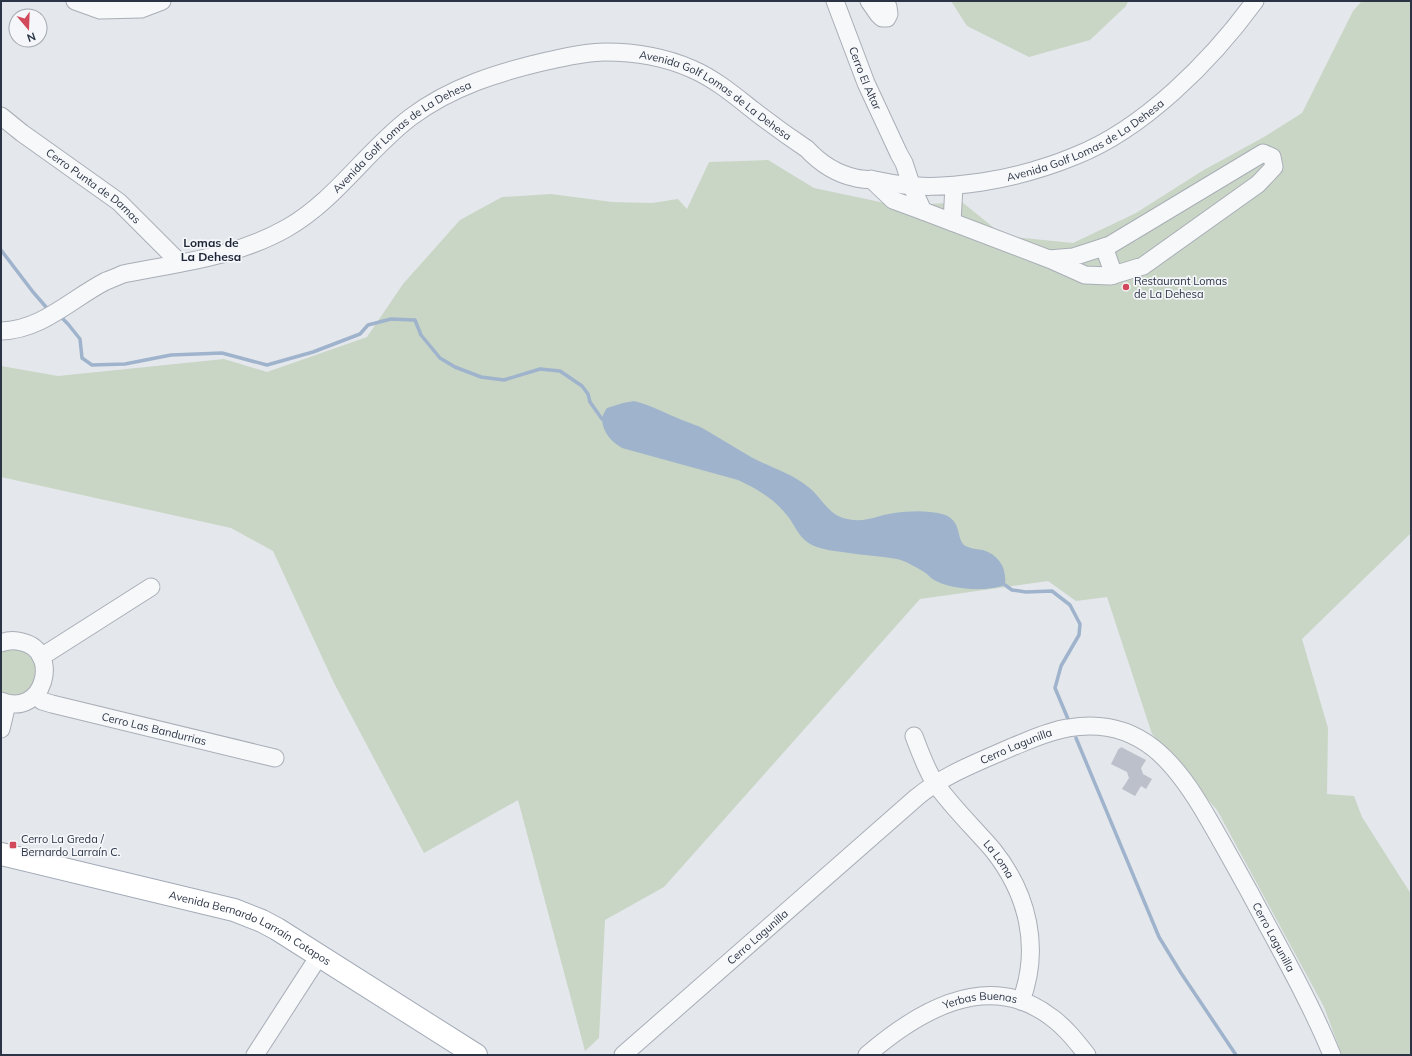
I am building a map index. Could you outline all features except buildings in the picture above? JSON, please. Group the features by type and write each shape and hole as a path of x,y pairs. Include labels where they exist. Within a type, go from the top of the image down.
{"main road":[{"name":"Avenida Bernardo Larraín Cotapos","path":"1,854 234,910 262,921 476,1055"}],"street":[{"path":"75,1 100,10 141,9 162,1"},
{"name":"Cerro El Altar","path":"835,1 866,83 904,164 912,187 923,211"},
{"path":"869,1 882,18 887,18 889,14 885,1"},
{"name":"Avenida Golf Lomas de La Dehesa","path":"1,331 9,331 47,318 105,281 238,250 266,240 289,227 318,205 380,143 412,117 443,97 503,73 571,56 603,52 626,53 662,59 691,69 710,78 807,149 819,161 835,170 856,178 912,187 954,186 1000,179 1045,166 1076,156 1105,141 1142,117 1185,80 1227,36 1255,1"},
{"name":"Cerro Punta de Damas","path":"1,116 22,133 120,202 180,263"},
{"path":"899,154 898,159 876,180 893,200 1047,258 1085,275 1110,276 1143,266 1258,184 1274,167 1272,157 1263,153 1110,245 1073,257 1047,258"},
{"path":"952,222 954,186"},
{"path":"1104,247 1114,275"},
{"path":"41,657 151,587"},
{"path":"1,643 15,640 26,643 35,649 41,657 45,667 45,677 42,687 36,695 29,700 20,703 4,702 1,729"},
{"name":"Cerro Las Bandurrias","path":"36,695 42,701 52,704 275,758"},
{"name":"Cerro Lagunilla","path":"623,1055 917,797 935,783 956,772 1044,734 1067,728 1090,726 1125,732 1156,749 1175,768 1200,805 1237,869 1318,1023 1332,1055"},
{"name":"La Loma","path":"914,736 935,783 1000,859 1018,891 1028,922 1031,952 1029,977 1021,1001"},
{"path":"256,1055 319,956"},
{"name":"Yerbas Buenas","path":"867,1055 878,1045 932,1010 950,1002 982,996 1008,997 1043,1011 1059,1023 1087,1055"}],"green space":[{"path":"951,1 1128,1 1126,6 1090,40 1029,57 967,26"},
{"path":"1362,1 1411,1 1411,533 1302,639 1328,728 1327,794 1354,796 1362,817 1411,894 1411,1055 1342,1055 1324,1007 1217,810 1152,734 1107,597 1076,601 1048,581 920,599 664,887 605,920 599,1038 585,1051 518,800 424,853 334,683 273,551 231,528 1,477 1,366 58,376 224,359 267,372 367,337 403,284 460,220 502,197 551,194 612,202 652,203 678,199 687,209 709,162 768,160 814,188 899,206 962,202 1004,236 1073,243 1136,213 1202,171 1264,137 1302,113 1353,11"},
{"path":"8,648 24,650 36,661 36,684 18,698 1,695 1,651"}],"water":[{"path":"634,401 701,428 751,457 794,477 812,490 837,516 851,520 864,520 887,514 918,511 942,514 949,517 957,526 961,541 964,545 970,548 989,552 998,559 1005,573 1005,585 989,589 959,588 934,580 907,562 890,558 823,549 812,545 800,535 789,517 780,508 769,498 751,486 738,480 622,448 615,443 604,429 602,417 607,408"}],"waterway":[{"path":"1,250 46,307"},
{"path":"63,319 80,339 82,358 92,365 125,364 171,355 222,353 267,365 313,352 360,334 368,325 391,319 415,320 421,335 440,358 455,367 481,377 504,380 540,369 560,371 582,386 588,394 590,402 602,419"},
{"path":"1005,585 1012,590 1026,592 1052,591 1070,605 1080,624 1079,635 1061,666 1055,688 1068,719"},
{"path":"1076,738 1159,937 1181,973 1236,1055"}],"place":[{"name":"Restaurant Lomas de La Dehesa","path":"1126,287"},
{"name":"Cerro La Greda / Bernardo Larraín C.","path":"13,845"}],"district":[{"name":"Lomas de La Dehesa","path":"211,249"}]}
